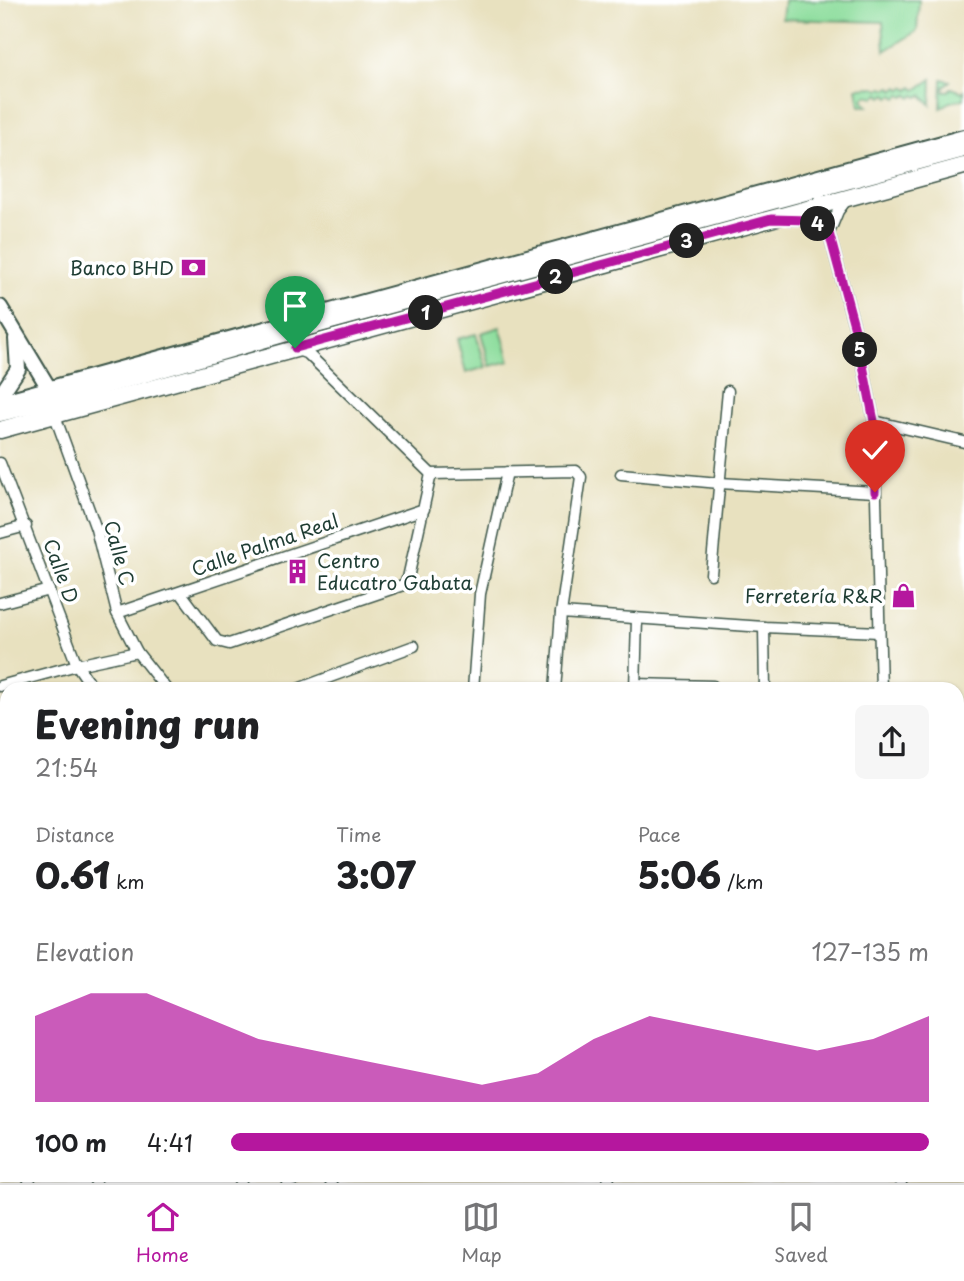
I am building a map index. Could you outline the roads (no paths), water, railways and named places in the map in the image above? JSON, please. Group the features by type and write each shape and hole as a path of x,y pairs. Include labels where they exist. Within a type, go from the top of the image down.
{"main road":[{"path":"0,430 52,402 290,332 819,197 964,149"},
{"path":"0,413 295,348 771,219 819,197 849,198 964,166"}],"street":[{"path":"0,402 52,402 964,137"},
{"path":"819,197 858,340 874,421 881,682"},
{"path":"829,233 838,211 849,198"},
{"path":"771,219 810,220 829,233"},
{"path":"0,306 52,402"},
{"path":"0,396 18,369 16,334"},
{"path":"295,348 308,354 431,474 576,471 581,477 561,613 556,682"},
{"path":"711,575 728,391"},
{"name":"Calle C","path":"52,402 96,529 117,613 137,652 161,682"},
{"path":"874,421 964,443"},
{"name":"Calle D","path":"0,463 77,665 89,682"},
{"path":"474,682 480,594 506,472"},
{"path":"181,593 217,641 229,644 402,585 406,582 431,474"},
{"path":"621,474 875,492"},
{"name":"Calle Palma Real","path":"117,613 424,509"},
{"path":"0,533 26,526"},
{"path":"0,603 49,590"},
{"path":"561,613 879,632"},
{"path":"635,682 637,619"},
{"path":"764,627 765,682"},
{"path":"318,682 414,646"},
{"path":"15,682 137,652"}],"place":[{"name":"Banco BHD","path":"194,268"},
{"name":"Centro Educatro Gabata","path":"297,572"},
{"name":"Ferretería R&R","path":"903,596"}]}
